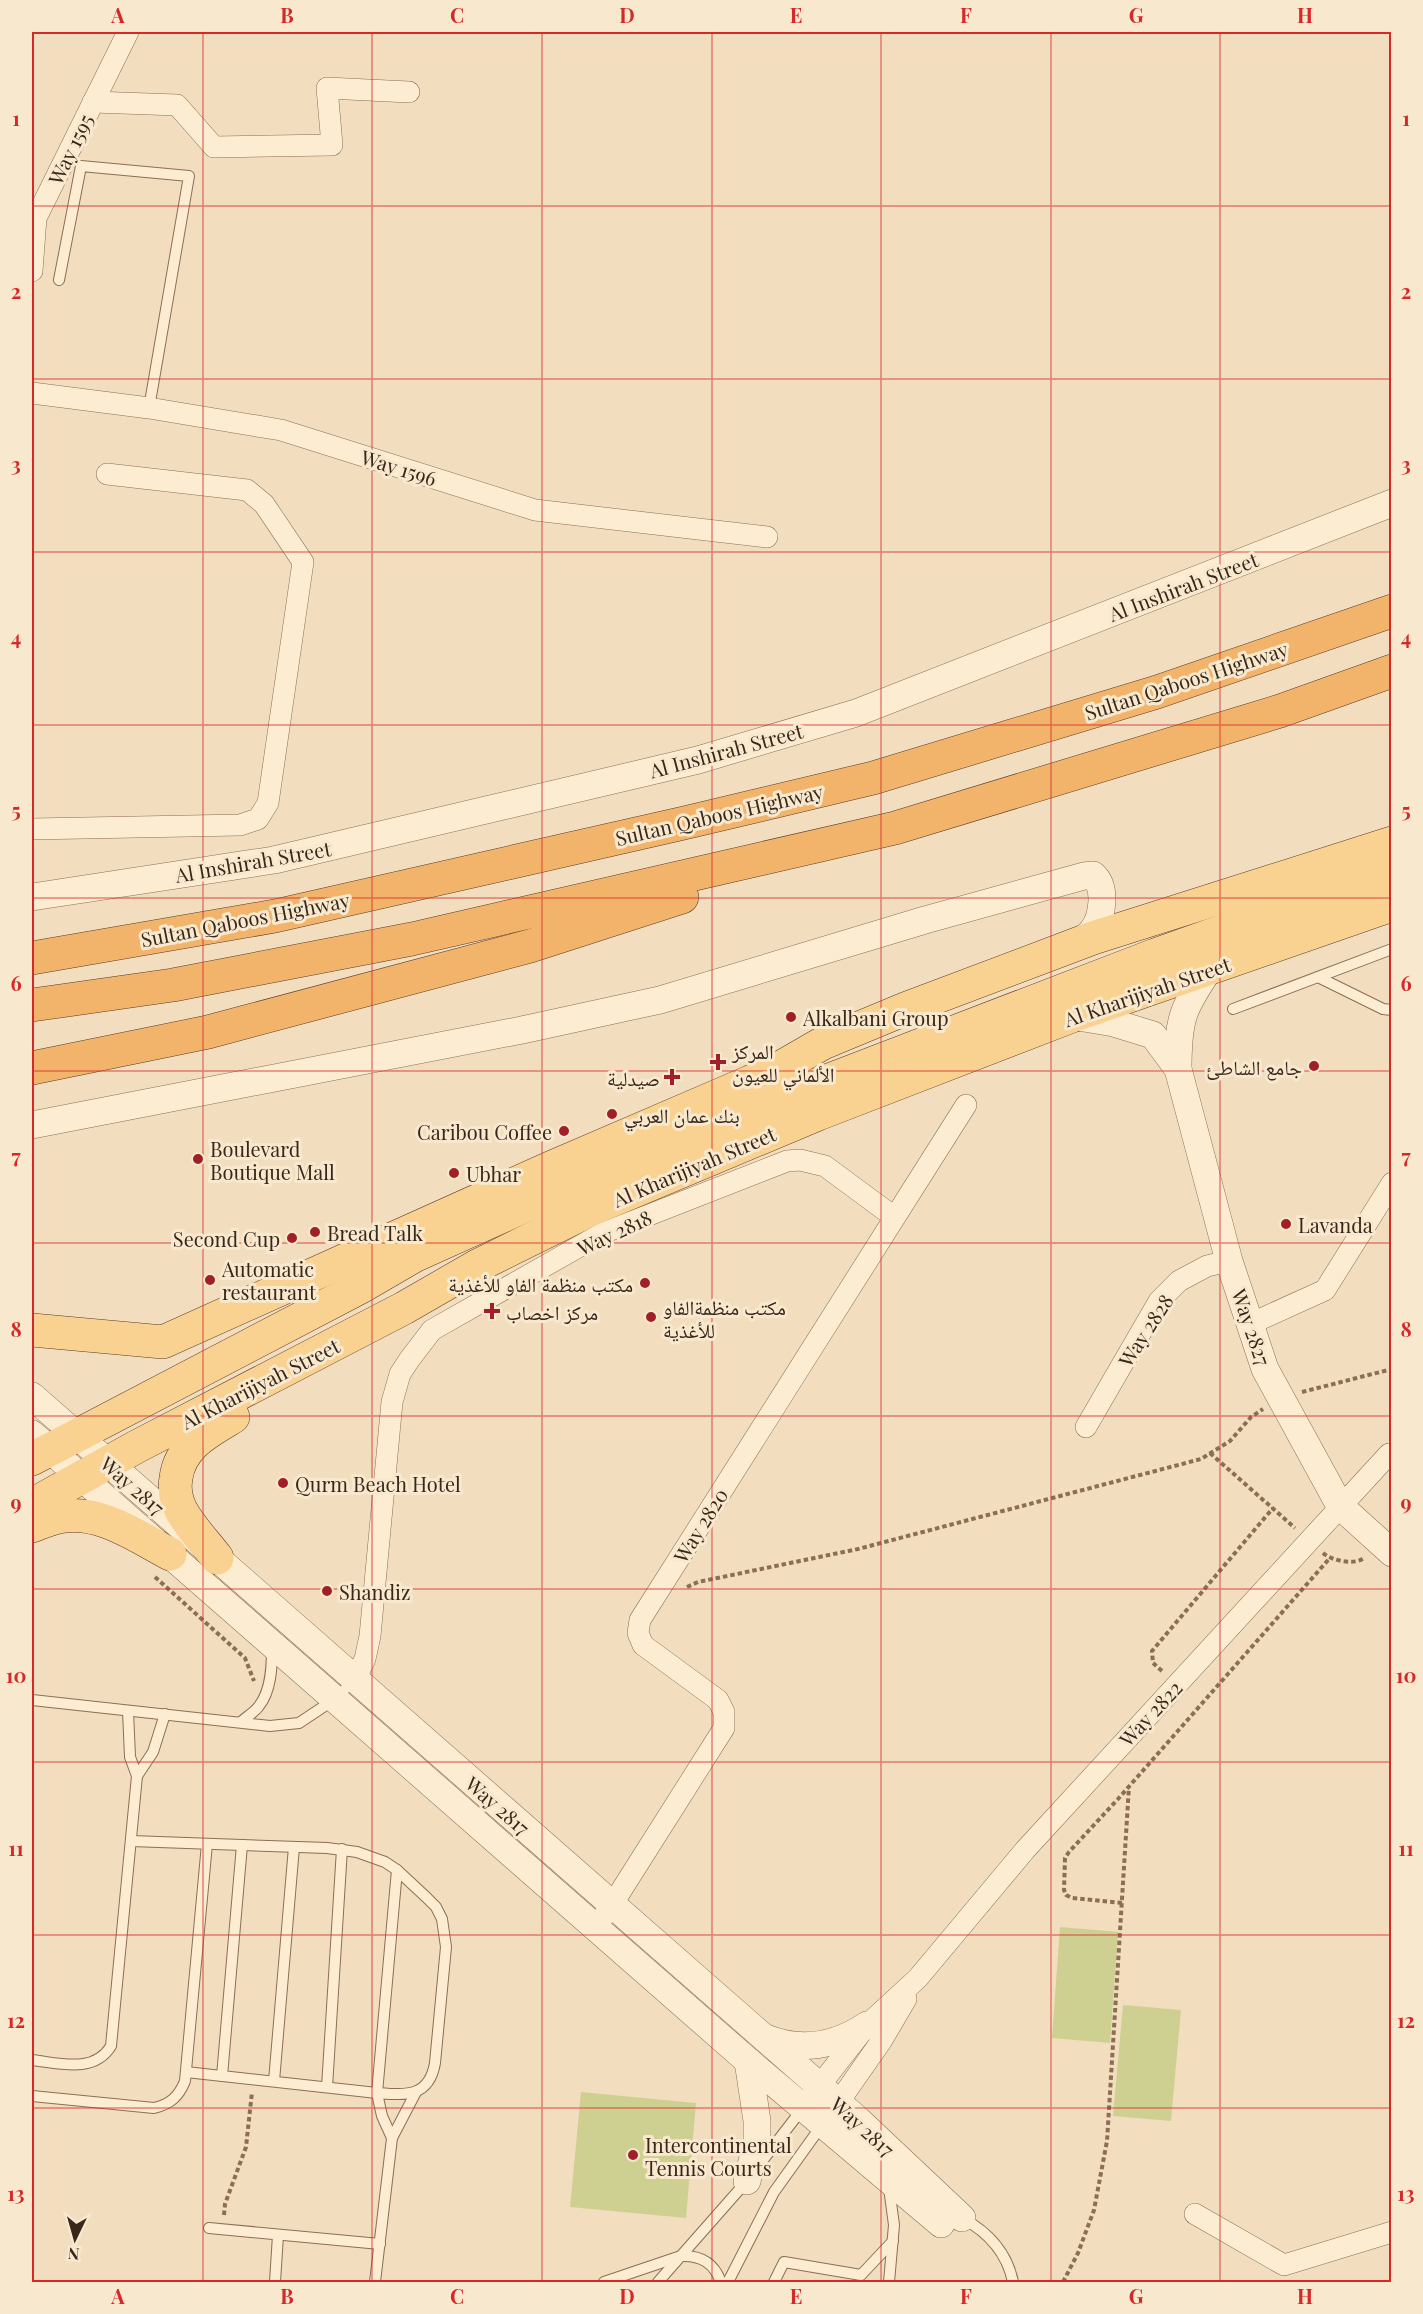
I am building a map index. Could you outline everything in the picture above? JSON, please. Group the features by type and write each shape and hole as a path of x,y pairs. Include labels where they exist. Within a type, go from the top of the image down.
{"highway":[{"name":"Sultan Qaboos Highway","path":"32,958 275,916 873,778 1157,692 1392,612"},
{"path":"32,1068 208,1032 530,946 896,828 1280,711 1392,671"},
{"path":"32,1005 173,985 412,939 896,828"}],"main road":[{"path":"32,1330 163,1342 550,1168 750,1082 823,1043 905,1009 1077,945 1392,843"},
{"name":"Al Kharijiyah Street","path":"47,1444 359,1288 414,1256 580,1181 811,1087 1155,955 1392,871"},
{"name":"Al Kharijiyah Street","path":"32,1505 404,1308 477,1266 594,1208 818,1114 1072,1016 1392,905"},
{"path":"811,1087 831,1066 925,1022 980,981"},
{"path":"217,1558 180,1508 174,1488 177,1467 186,1450 206,1433 352,1351 404,1308"},
{"path":"32,1526 60,1516 89,1517 113,1523 160,1564"}],"street":[{"name":"Way 1595","path":"32,271 36,218 128,32"},
{"path":"93,102 177,105 214,147 332,145 327,88 409,92"},
{"name":"Way 1596","path":"32,393 149,408 281,430 535,510 766,537"},
{"path":"32,829 240,825 258,819 268,803 303,562 264,504 247,490 107,474"},
{"name":"Al Inshirah Street","path":"32,897 274,860 698,760 856,713 1392,503"},
{"path":"32,1125 522,1030 660,1000 925,920 1093,875 1098,879 1102,900 1099,918 1092,931 1077,945"},
{"name":"Way 2827","path":"1210,968 1183,1012 1178,1035 1178,1069 1229,1261 1265,1370 1280,1398 1340,1506 1386,1548"},
{"name":"Way 2827","path":"1072,1016 1114,1023 1153,1035 1178,1069"},
{"name":"Way 2820","path":"595,1927 612,1905 724,1728 724,1712 718,1700 643,1645 638,1633 640,1620 966,1105"},
{"name":"Way 2818","path":"356,1679 365,1659 370,1636 392,1402 400,1374 432,1330 603,1233 788,1161 800,1160 825,1166 894,1217"},
{"path":"1250,1324 1325,1290 1392,1183"},
{"name":"Way 2828","path":"1086,1427 1159,1301 1179,1281 1208,1266 1229,1261"},
{"name":"Way 2817","path":"32,1396 47,1444 95,1470 217,1558 763,2037 820,2106 885,2176 951,2221"},
{"name":"Way 2822","path":"820,2106 867,2025 918,1978 1025,1850 1389,1454"},
{"name":"Way 2817","path":"95,1470 160,1564 272,1644 748,2061 820,2106 951,2221"},
{"name":"Way 2822","path":"820,2106 882,2040 918,1978"},
{"path":"763,2037 789,2045 816,2045 843,2039 867,2025"},
{"path":"747,2181 757,2142 757,2121 748,2061"},
{"path":"1196,2214 1284,2265 1392,2232"}],"lane":[{"path":"59,280 81,166 189,176 149,408"},
{"path":"1233,1009 1392,949"},
{"path":"1318,977 1383,1009 1392,1010"},
{"path":"241,1722 259,1706 267,1688 272,1671 272,1644"},
{"name":"Way 2818","path":"32,1700 270,1726 299,1723 335,1699 356,1679"},
{"path":"32,2061 88,2065 106,2055 111,2046 137,1776 130,1757 128,1711"},
{"path":"137,1776 153,1752 165,1714"},
{"path":"131,1841 342,1849 371,1856 398,1870 436,1907 446,1933 434,2072 430,2080 416,2092 392,2138 375,2283"},
{"path":"32,2096 154,2108 171,2102 182,2089 186,2072 207,1844"},
{"path":"222,2076 242,1845"},
{"path":"274,2081 294,1847"},
{"path":"327,2087 342,1849"},
{"path":"392,2138 382,2116 377,2092 398,1870"},
{"path":"186,2072 402,2095 416,2092"},
{"path":"658,2283 747,2181 820,2106"},
{"path":"728,2283 820,2106"},
{"path":"885,2176 894,2208 889,2283"},
{"path":"951,2221 985,2232 994,2242 1008,2266 1013,2283"},
{"path":"209,2228 380,2244"},
{"path":"275,2283 278,2235"},
{"path":"774,2283 784,2262 861,2275 893,2241"},
{"path":"604,2283 681,2256 692,2255 711,2265 721,2283"}],"path":[{"path":"651,1602 698,1582 869,1546 1201,1459 1230,1442 1251,1417 1280,1398 1392,1370"},
{"path":"1210,1453 1329,1559 1361,1562 1386,1548"},
{"path":"1202,1704 1153,1663 1152,1651 1273,1508"},
{"path":"1122,1903 1072,1898 1066,1895 1064,1890 1065,1865 1069,1852 1329,1559"},
{"path":"160,1564 245,1658 255,1682 267,1688"},
{"path":"1062,2283 1078,2253 1094,2210 1107,2141 1129,1786"},
{"path":"222,2229 225,2204 246,2147 253,2079"}],"green space":[{"path":"1060,1927 1118,1932 1110,2043 1052,2038"},
{"path":"1123,2005 1181,2010 1171,2121 1113,2116"},
{"name":"Intercontinental Tennis Courts","path":"581,2092 696,2103 686,2218 570,2207"}],"place":[{"name":"Alkalbani Group","path":"791,1017"},
{"name":"المركز الألماني للعيون","path":"718,1062"},
{"name":"جامع الشاطئ","path":"1314,1066"},
{"name":"صيدلية","path":"672,1077"},
{"name":"بنك عمان العربي","path":"612,1114"},
{"name":"Caribou Coffee","path":"564,1131"},
{"name":"Boulevard Boutique Mall","path":"198,1159"},
{"name":"Ubhar","path":"454,1173"},
{"name":"Lavanda","path":"1286,1224"},
{"name":"Bread Talk","path":"315,1232"},
{"name":"Second Cup","path":"292,1238"},
{"name":"Automatic restaurant","path":"210,1280"},
{"name":"مكتب منظمة الفاو للأغذية","path":"645,1283"},
{"name":"مركز اخصاب","path":"492,1311"},
{"name":"مكتب منظمةالفاو للأغذية","path":"651,1317"},
{"name":"Qurm Beach Hotel","path":"283,1483"},
{"name":"Shandiz","path":"327,1591"},
{"name":"Intercontinental Tennis Courts","path":"633,2155"}]}
